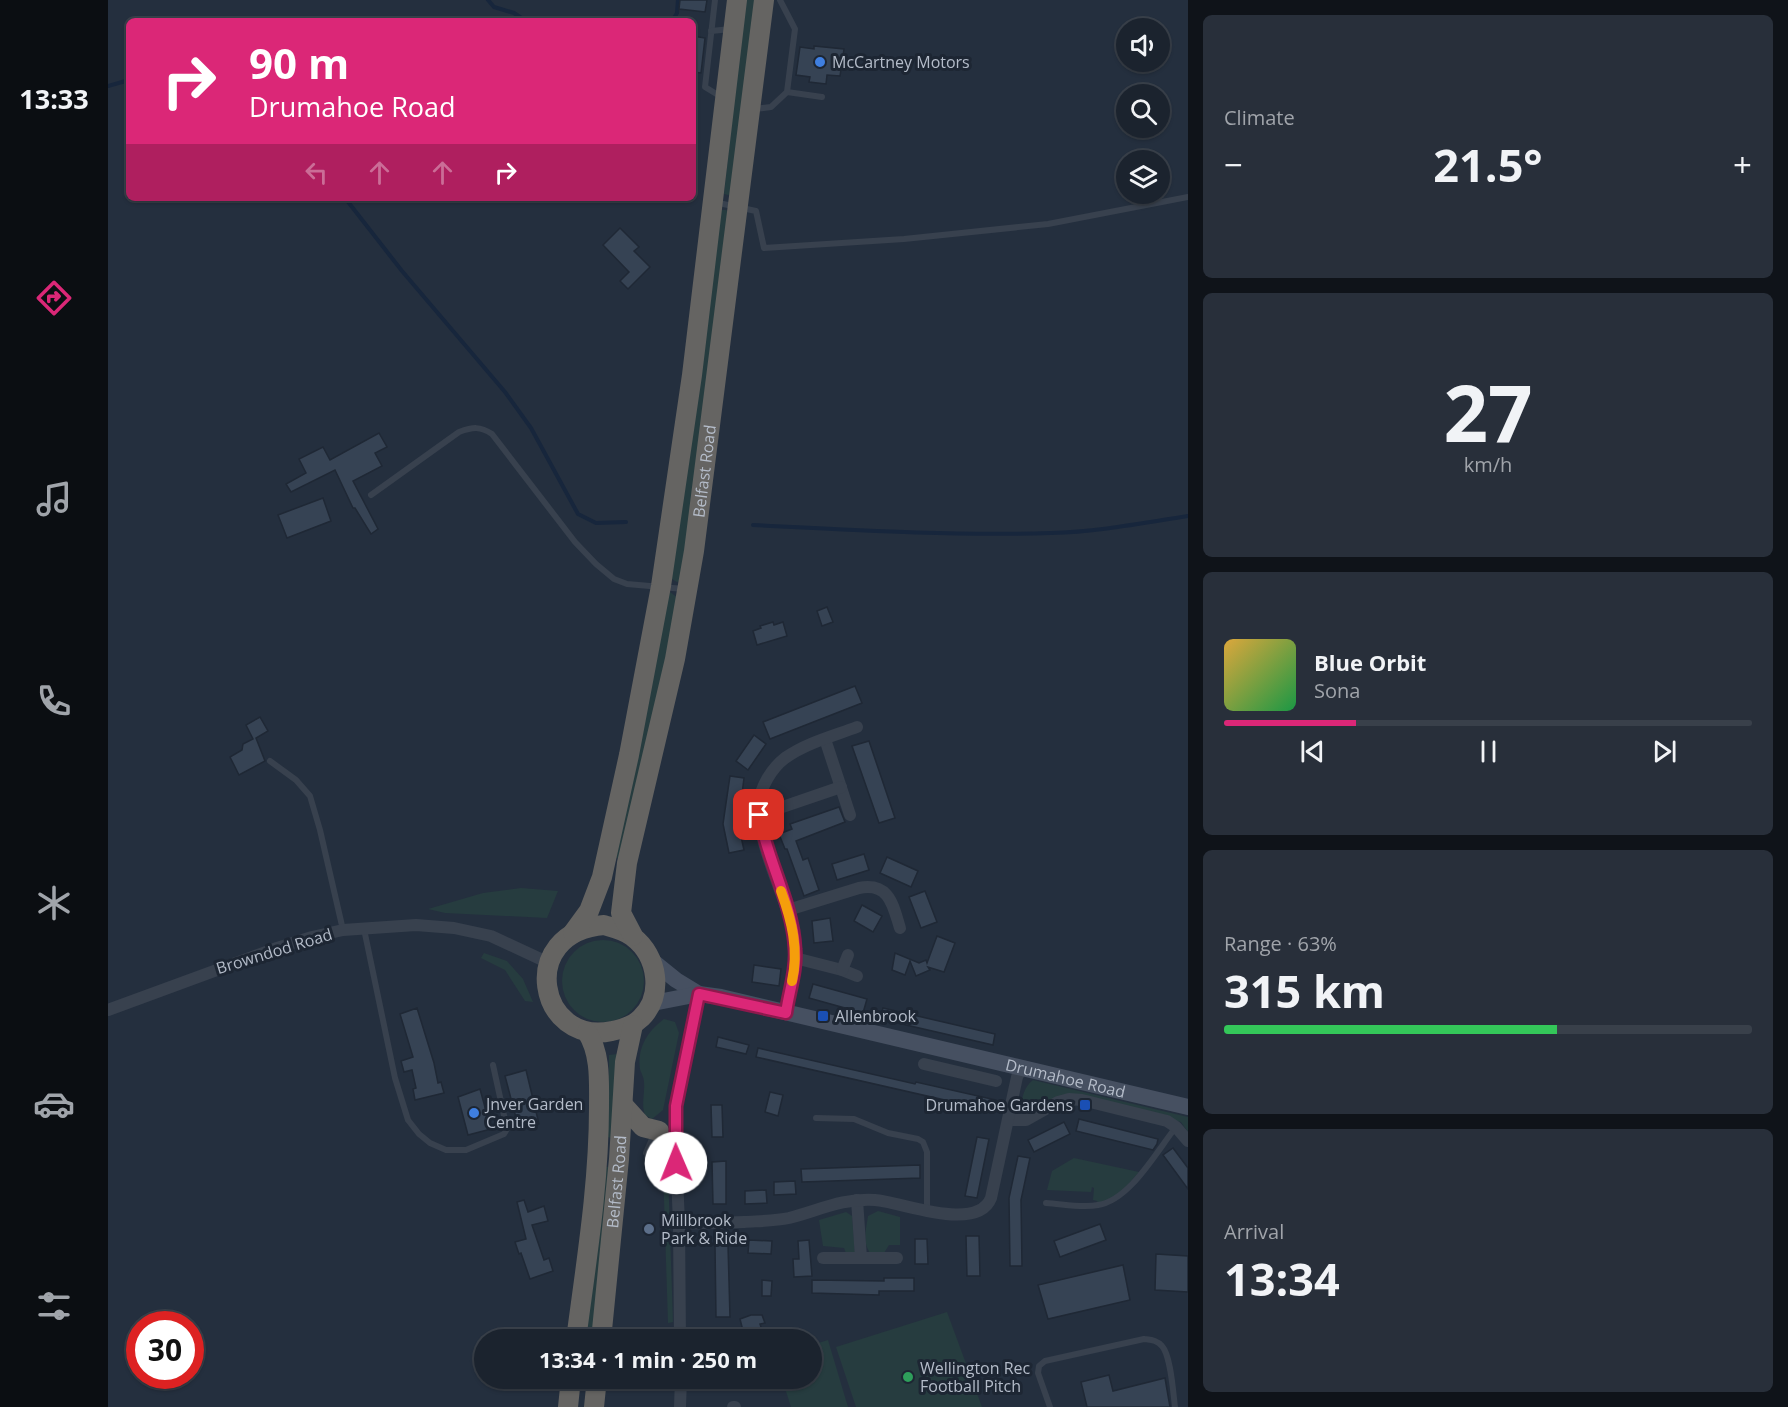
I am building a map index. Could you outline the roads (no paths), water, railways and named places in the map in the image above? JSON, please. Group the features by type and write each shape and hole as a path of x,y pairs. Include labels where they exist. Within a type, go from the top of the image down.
{"highway":[{"name":"Belfast Road","path":"573,933 589,910 602,877 629,755 660,586 692,375 737,0"},
{"name":"Belfast Road","path":"633,936 621,913 627,863 675,659 687,590 713,414 764,0"},
{"path":"604,925 619,928 633,936 643,946 650,959 656,986 652,1003 642,1017 633,1024 603,1033 587,1032 569,1024 556,1010 546,982 549,963 558,945 573,933 588,927 604,925"},
{"name":"Belfast Road","path":"602,1329 625,1062 633,1024"},
{"name":"Belfast Road","path":"577,1329 594,1193 598,1129 596,1052 587,1032"},
{"path":"623,1105 643,1127 667,1131"}],"main road":[{"name":"Drumahoe Road","path":"650,959 676,980 699,994 1188,1107"},
{"name":"Drumahoe Road","path":"652,1003 699,994"}],"street":[{"path":"786,1013 795,958 794,938 788,910 768,853 759,815 760,795 774,768 792,753 856,728"},
{"path":"825,739 850,815"},
{"path":"759,815 841,787"},
{"path":"788,910 859,888 871,888 884,892 890,898 900,928"},
{"name":"Browndod Road","path":"108,1010 277,948 343,930 416,925 469,931 507,942 549,963"},
{"path":"842,970 848,955"},
{"path":"795,958 857,976"},
{"path":"680,1329 679,1223 667,1131 676,1106 699,994"},
{"path":"938,1067 943,1049"},
{"name":"Drumahoe Road","path":"924,1064 996,1081"},
{"path":"679,1223 789,1218 838,1202 857,1200 884,1201 927,1211 971,1214 980,1211 986,1206 992,1193 1017,1077 1021,1069"},
{"name":"Drumahoe Road","path":"1009,1120 1026,1119 1058,1102 1069,1099 1083,1100 1164,1120 1176,1127 1188,1141"},
{"path":"857,1200 861,1258"},
{"path":"823,1258 897,1258"},
{"path":"680,1407 681,1389"}],"lane":[{"path":"715,0 705,87 726,99"},
{"path":"751,110 771,106 787,92 795,29 780,0"},
{"path":"711,31 734,29"},
{"path":"787,92 822,97"},
{"path":"714,202 756,211 764,248 904,239 1048,224 1188,197"},
{"path":"371,495 459,432 482,428 492,434 575,542 614,579 627,584 687,590"},
{"path":"270,761 296,780 310,796 343,930"},
{"path":"364,929 395,1078 408,1120 419,1134 430,1143 446,1150 466,1150 504,1134 507,1130 493,1065"},
{"path":"816,1118 854,1119 888,1133 923,1142 927,1152 927,1211"},
{"path":"1046,1203 1097,1205 1118,1197 1140,1174 1176,1127"},
{"path":"646,1153 652,1138 667,1131"},
{"path":"1050,1407 1038,1373 1039,1366 1045,1361 1144,1340 1153,1340 1164,1348 1175,1407"}],"waterway":[{"path":"488,0 494,7 514,13 522,18"},
{"path":"674,18 677,13 678,0"},
{"path":"108,86 126,81"},
{"path":"347,201 402,271 505,392 531,428 578,514 596,523 626,522"},
{"path":"753,525 865,531 1014,534 1103,529 1188,516"}],"place":[{"name":"McCartney Motors","path":"820,62"},
{"name":"Allenbrook","path":"823,1016"},
{"name":"Drumahoe Gardens","path":"1085,1105"},
{"name":"Jnver Garden Centre","path":"474,1113"},
{"name":"Millbrook Park & Ride","path":"649,1229"},
{"name":"Wellington Rec Football Pitch","path":"908,1377"}]}
